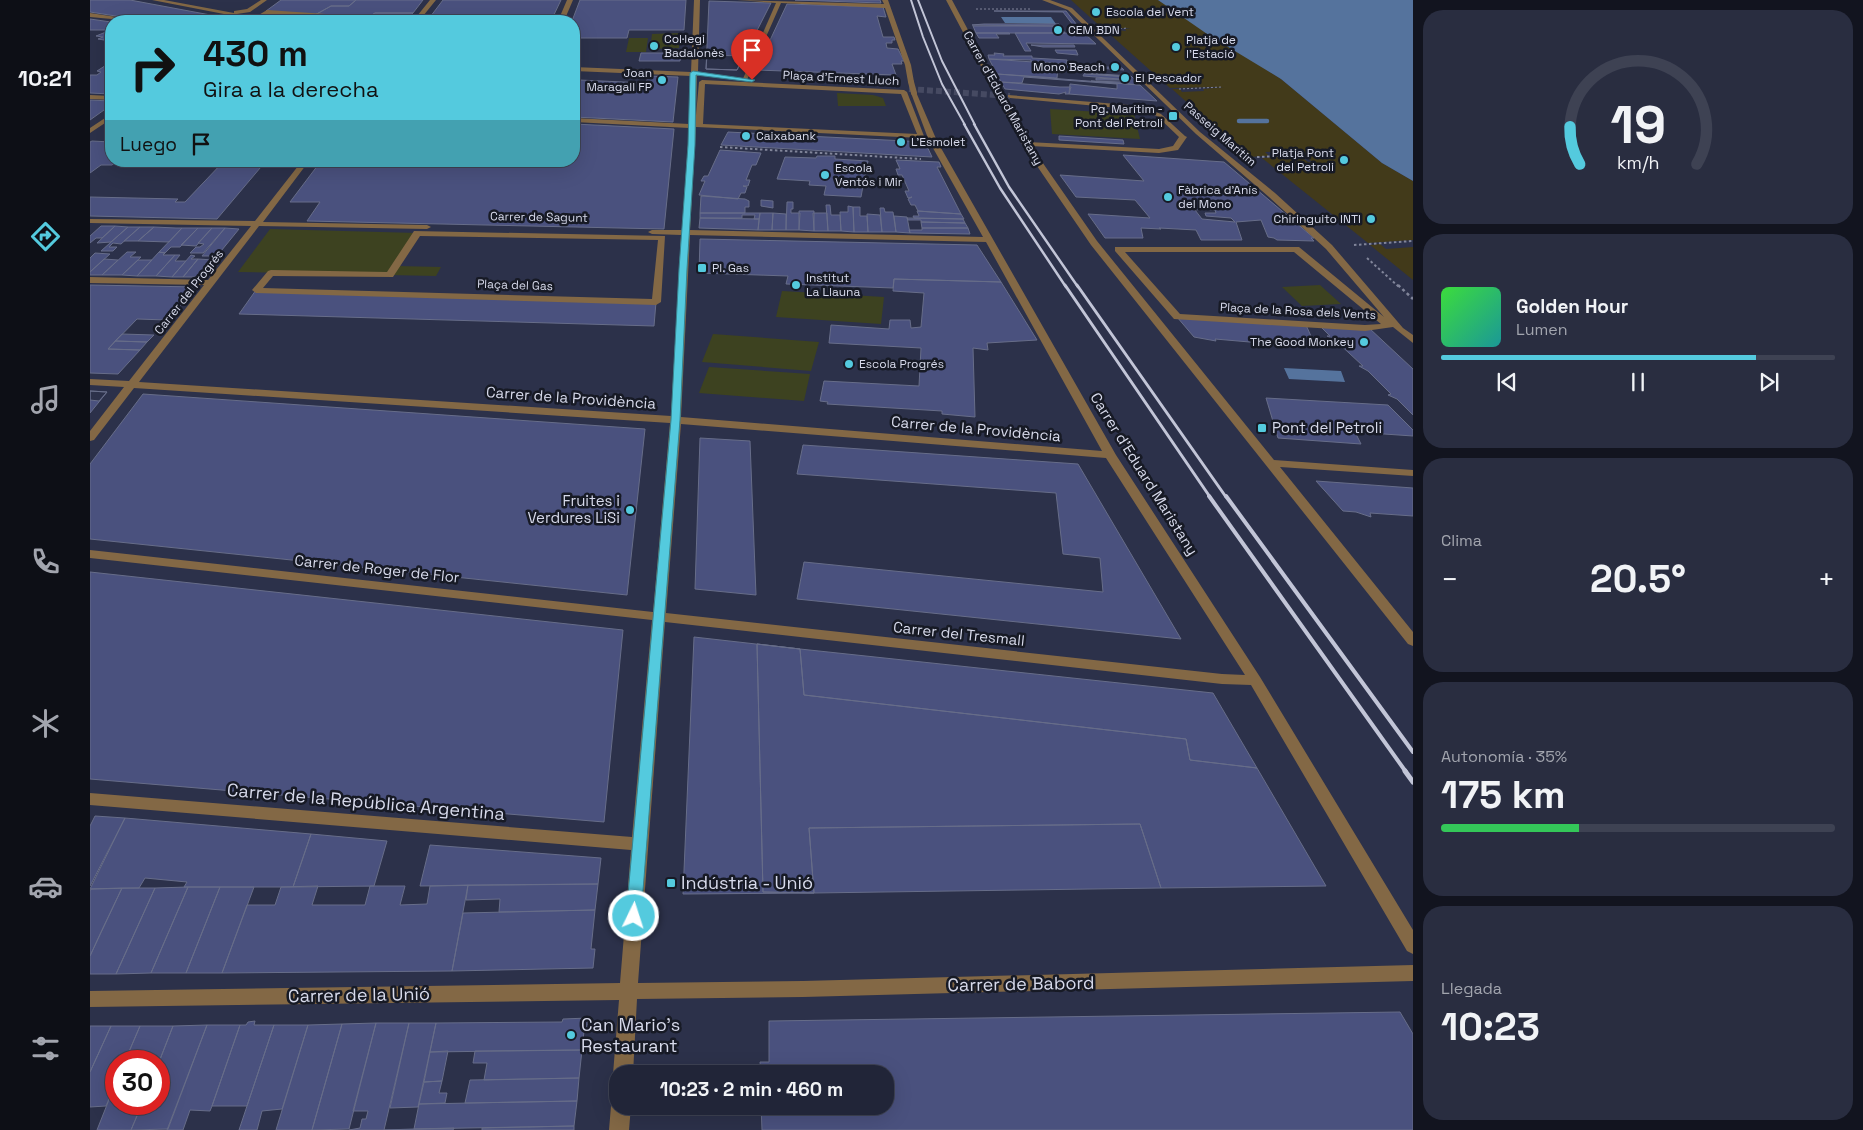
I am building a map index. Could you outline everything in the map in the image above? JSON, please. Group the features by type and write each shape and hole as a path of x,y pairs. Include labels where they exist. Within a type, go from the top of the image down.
{"street":[{"path":"155,0 235,15"},
{"path":"178,4 184,0"},
{"path":"188,6 198,0"},
{"path":"205,0 198,5 239,12 251,10 264,0"},
{"path":"249,15 270,0"},
{"path":"421,15 433,0"},
{"path":"564,15 570,0"},
{"path":"624,1065 639,844 676,420 685,233 695,126 693,73 697,0"},
{"path":"740,0 886,3"},
{"name":"Carrer d'Eduard Maristany","path":"949,0 1026,144 1094,243 1413,641"},
{"name":"Passeig Marítim","path":"1045,0 1070,9 1198,133 1272,195 1328,247 1400,330 1413,340"},
{"path":"744,80 780,1"},
{"name":"Carrer d'Eduard Maristany","path":"886,3 908,65 911,88 933,141 988,240 1110,455 1255,680 1413,946"},
{"path":"262,15 267,12 311,15"},
{"path":"90,15 105,17"},
{"path":"580,69 693,73 744,80 911,88"},
{"name":"Plaça d'Ernest Lluch","path":"702,82 826,87 904,92 921,136 892,135 695,126 702,82"},
{"path":"1010,96 1141,108 1159,114 1183,137 1175,148 1159,151 1026,144"},
{"path":"90,97 105,98"},
{"path":"90,131 105,120"},
{"path":"580,120 695,126"},
{"name":"Carrer del Progrés","path":"90,438 301,167"},
{"name":"Carrer de Sagunt","path":"90,221 988,240"},
{"name":"Plaça del Gas","path":"417,233 662,238 656,302 256,290 271,273 390,275 417,233"},
{"name":"Plaça de la Rosa dels Vents","path":"1296,248 1389,326 1365,328 1177,317 1118,249 1296,248"},
{"path":"90,280 212,283"},
{"name":"Carrer de la Providència","path":"90,382 676,420 1110,455"},
{"path":"1271,463 1413,472"},
{"name":"Carrer de Roger de Flor","path":"90,554 660,618"},
{"name":"Carrer del Tresmall","path":"660,618 1222,679 1255,680"},
{"name":"Carrer de la República Argentina","path":"90,799 639,844"},
{"name":"Carrer de Babord","path":"628,991 803,989 1413,974"},
{"name":"Carrer de la Unió","path":"90,999 628,991"},
{"path":"620,1130 621,1115"}],"path":[{"path":"953,9 1070,9"},
{"path":"1175,89 1222,87"},
{"path":"692,145 944,160"},
{"path":"1253,157 1301,155 1305,158"},
{"path":"1353,245 1413,241"}],"green space":[{"path":"680,33 679,48 650,49 652,34"},
{"path":"629,38 648,38 646,52 626,52"},
{"path":"837,93 873,95 883,98 886,106 838,106"},
{"path":"1050,109 1134,114 1140,139 1052,134"},
{"path":"270,229 417,233 396,266 441,267 436,276 238,272"},
{"path":"1320,285 1341,304 1302,306 1282,287"},
{"path":"782,291 884,297 881,324 776,317"},
{"path":"713,334 819,342 811,371 702,362"},
{"path":"709,367 810,374 804,401 699,393"}],"sand":[{"name":"Platja Pont del Petroli","path":"1071,0 1158,0 1281,79 1382,163 1413,181 1413,240 1368,243 1262,158 1300,156 1308,162 1312,162 1303,154 1294,154 1289,151 1265,152 1269,156 1248,157 1172,89 1180,89 1182,92 1204,91 1203,89 1224,87 1170,88 1104,29 1126,31 1125,29 1131,28 1103,29"},
{"path":"1380,244 1386,249 1413,247 1413,280 1370,245"}],"water":[{"path":"1158,0 1413,0 1413,181 1382,163 1281,79 1210,36"},
{"path":"1001,17 1051,17 1056,24 1005,23"},
{"path":"1284,368 1341,371 1345,382 1289,379"}],"building":[{"path":"90,0 130,0 211,15 109,15 90,12"},
{"path":"281,0 356,0 349,6 331,6 315,15 266,11"},
{"path":"356,0 423,0 413,13 315,15 331,6 349,6"},
{"path":"443,0 561,0 554,15 432,15"},
{"path":"580,0 686,0 684,30 629,30 627,38 580,38 580,15 574,15"},
{"path":"795,0 880,0 881,3"},
{"path":"709,1 771,3 737,70 706,69"},
{"path":"787,4 883,7 886,17 877,16 883,37 894,37 895,40 892,40 892,43 886,43 887,48 898,49 904,61 901,61 902,64 892,64 896,75 756,70"},
{"path":"994,11 1066,11 1077,25 1073,25 1063,12"},
{"path":"375,13 413,13 411,15 372,15"},
{"path":"90,19 105,21 105,30 90,30"},
{"path":"1059,24 1060,26 972,25"},
{"path":"973,26 1060,26 1065,33 976,33"},
{"path":"105,32 104,40 98,39 103,37 96,36"},
{"path":"976,33 1010,34 996,34 999,38 979,38"},
{"path":"1015,33 1084,33 1096,44 1026,43 1031,51 1025,51"},
{"path":"1031,45 1074,45 1075,47 1043,47"},
{"path":"1055,50 1076,50 1078,55 1057,53"},
{"path":"641,53 681,53 680,61 639,61"},
{"path":"994,53 1004,54 1003,56 1032,56 1032,58 1067,60 1066,64 1031,62 1031,60 989,59 988,55 995,55"},
{"path":"707,55 744,56 737,70 706,69"},
{"path":"989,59 1122,68 1124,70 1083,67 1082,70 1058,68 1057,78 997,74"},
{"path":"105,66 105,94 90,93 90,75 97,75 101,72 97,71"},
{"path":"1084,73 1131,76 1140,85 1091,81 1121,82 1120,80 1096,80 1096,78 1131,80 1083,76 1084,74 1129,77"},
{"path":"997,74 1140,85 1157,101 1069,94 1070,84 1117,89 1117,84 1024,77 1022,83 1001,82"},
{"path":"648,76 678,77 673,122 580,117 580,80 646,83"},
{"path":"1001,82 1071,87 1069,94 1065,94 1066,92 1059,94 1005,89"},
{"path":"90,100 105,101 105,109 90,120"},
{"path":"580,124 674,129 664,229 307,221 320,202 290,202 316,167 580,167"},
{"path":"728,132 925,142 932,157 721,145"},
{"path":"1059,136 1123,140 1124,144 1059,140"},
{"path":"90,142 105,142 105,165 101,165 90,173"},
{"path":"720,150 761,153 756,165 752,165 746,180 750,180 748,186 743,186 747,187 745,193 741,193 738,199 699,195 705,181 701,181 704,176 708,176"},
{"path":"1123,155 1224,162 1314,238 1311,238 1314,241 1277,240 1268,237 1261,220 1236,222 1242,240 1201,240 1196,230 1159,228 1161,229 1141,228 1143,238 1105,238 1088,214 1150,218 1135,200 1076,197 1060,175 1144,181","holes":["1195,210 1215,210 1216,213 1205,213 1206,216 1231,218 1235,222 1202,219"]},
{"path":"817,156 835,156 835,159 868,161 863,184 850,183 850,186 863,186 861,197 824,195 826,186 809,185 810,181 777,179 785,157 816,158"},
{"path":"896,160 939,162 941,167 937,167 961,214 918,211 915,205 911,205 908,199 912,197 908,198 905,191 909,191 902,175 898,175 896,169 900,169"},
{"path":"218,167 261,167 217,219 90,216 90,197 178,199 175,202 185,202"},
{"path":"701,196 745,199 749,201 749,207 745,207 745,213 700,213"},
{"path":"761,200 773,201 773,208 761,206"},
{"path":"787,202 793,202 791,213 800,213 799,230 786,230"},
{"path":"826,205 830,205 831,215 840,215 841,231 828,231"},
{"path":"848,206 853,207 854,232 841,231 840,212 848,212"},
{"path":"853,207 860,207 860,216 867,216 868,232 854,232"},
{"path":"880,208 884,208 885,212 893,212 896,232 882,232"},
{"path":"799,211 814,211 814,231 799,230"},
{"path":"917,211 961,214 964,219 914,218 913,216 919,216"},
{"path":"700,213 760,213 759,219 754,219 755,215 742,215 742,218 700,218"},
{"path":"760,213 773,213 772,230 758,230"},
{"path":"773,213 786,214 786,230 772,230"},
{"path":"813,213 827,213 828,231 814,231"},
{"path":"867,214 880,215 882,232 868,232"},
{"path":"894,216 907,217 910,233 896,232"},
{"path":"700,218 759,219 758,230 699,228"},
{"path":"907,218 963,219 965,223 921,222 921,220 908,220"},
{"path":"921,222 965,223 968,228 922,228"},
{"path":"101,226 115,226 102,238 96,238 90,243 90,236"},
{"path":"115,226 128,227 111,242 97,243"},
{"path":"128,227 140,227 121,244 113,243 109,247 117,247 113,251 101,251"},
{"path":"140,227 154,227 138,241 124,241"},
{"path":"154,227 182,228 169,242 138,241"},
{"path":"182,228 198,228 180,247 171,247 165,253 159,252"},
{"path":"198,228 212,228 196,246 181,245"},
{"path":"212,228 225,228 203,253 190,253 196,247 204,244 198,243"},
{"path":"225,228 239,229 217,256 202,256"},
{"path":"922,228 968,228 970,234 910,233 909,230 922,230"},
{"path":"700,239 977,245 1001,282 894,279 893,288 786,284 788,276 699,273"},
{"path":"127,252 136,252 130,257 141,257 122,275 102,275"},
{"path":"159,252 165,253 163,255 175,255 156,276 137,276"},
{"path":"95,253 110,254 90,272 90,258"},
{"path":"175,255 180,255 175,261 186,261 172,277 156,276"},
{"path":"191,255 195,256 191,259 198,259 183,277 172,277"},
{"path":"104,259 118,260 102,275 90,275 90,272"},
{"path":"198,259 214,260 200,277 183,277"},
{"path":"138,260 152,260 137,276 122,275"},
{"path":"894,279 1001,282 1037,340 987,343 988,350 973,348 975,417 942,414 942,411 827,404 828,402 820,401 824,381 919,386 921,348 829,343 831,325 889,329 890,320 910,320 911,328 921,327 924,293 893,291"},
{"path":"90,285 197,287 167,320 137,319 108,349 140,350 118,374 90,373"},
{"path":"256,290 656,302 654,326 239,314"},
{"path":"1177,317 1306,325 1315,345 1283,343 1284,345 1215,339 1216,341 1194,337"},
{"path":"1320,326 1369,328 1413,369 1413,415 1397,399 1388,395 1391,394 1368,371 1359,366 1363,366 1335,340 1327,336 1330,336"},
{"path":"122,334 154,335 147,342 115,341"},
{"path":"115,341 147,342 140,350 108,349"},
{"path":"90,391 107,392 90,413"},
{"path":"90,391 107,392 99,401 90,400"},
{"path":"143,394 645,429 627,595 90,539 90,464"},
{"path":"1266,398 1388,405 1413,430 1413,436 1355,432 1361,444 1278,438"},
{"path":"700,438 750,441 756,595 695,589"},
{"path":"803,445 1078,464 1181,639 797,599 804,562 1103,592 1100,558 1063,554 1056,493 797,474"},
{"path":"1316,481 1413,488 1413,516 1370,513 1371,517 1356,512 1343,511"},
{"path":"90,572 623,630 604,822 90,779"},
{"path":"694,637 757,644 763,892 814,893 683,894"},
{"path":"757,644 800,649 804,695 1186,739 1190,760 1257,768 1326,886 1161,888 1140,824 809,828 814,893 763,892"},
{"path":"800,649 1213,693 1257,768 1190,760 1186,739 804,695"},
{"path":"95,816 125,818 90,886 90,826"},
{"path":"125,818 311,834 293,887 184,887 187,882 145,878 139,888 90,889"},
{"path":"1140,824 1161,888 814,893 809,828"},
{"path":"311,834 387,841 374,886 293,887"},
{"path":"430,845 601,858 598,884 420,886"},
{"path":"598,884 595,910 499,912 500,899 466,900 468,885"},
{"path":"468,885 452,971 222,973 247,905 275,905 281,887 318,886 312,905 365,905 370,886 405,886 400,905 427,904 430,886"},
{"path":"188,887 151,973 116,974 155,888"},
{"path":"188,887 220,887 186,973 151,973"},
{"path":"220,887 254,887 222,973 186,973"},
{"path":"122,888 155,888 116,974 90,974 90,956"},
{"path":"122,888 90,956 90,891 91,889"},
{"path":"595,910 591,949 595,949 593,968 452,971 463,913"},
{"path":"1400,1012 1413,1034 1413,1130 762,1130 761,1115 894,1115 894,1065 760,1065 760,1062 769,1062 769,1021"},
{"path":"588,1018 586,1031 584,1031 582,1050 430,1052 436,1023 562,1022 563,1019"},
{"path":"255,1021 254,1025 274,1025 247,1106 212,1106 240,1025 246,1025 248,1022"},
{"path":"376,1023 349,1129 312,1130 342,1024"},
{"path":"376,1023 409,1023 384,1130 349,1130 360,1128 362,1119 366,1119 368,1111 353,1111"},
{"path":"409,1023 436,1023 418,1107 390,1108"},
{"path":"342,1024 312,1130 276,1130 308,1025"},
{"path":"207,1025 240,1025 212,1106 210,1111 190,1110 183,1130 167,1130"},
{"path":"207,1025 168,1129 131,1130 137,1115 170,1115 170,1050 164,1050 173,1026"},
{"path":"274,1025 308,1025 282,1109 262,1111 257,1130 239,1130"},
{"path":"90,1026 111,1026 90,1072"},
{"path":"111,1026 140,1026 130,1050 105,1050 105,1106 90,1107 90,1072"},
{"path":"140,1026 173,1026 164,1050 130,1050"},
{"path":"582,1050 579,1078 484,1080 487,1063 473,1063 475,1051"},
{"path":"448,1051 442,1081 424,1082 430,1052"},
{"path":"579,1078 577,1101 465,1103 470,1080"},
{"path":"442,1081 439,1093 447,1093 445,1103 419,1104 424,1082"},
{"path":"577,1101 574,1126 414,1129 419,1104"},
{"path":"105,1110 105,1115 137,1115 131,1130 97,1130"},
{"path":"574,1126 574,1130 482,1130 482,1128"},
{"path":"454,1128 453,1130 384,1130 414,1129"}],"waterway":[{"path":"1239,121 1267,121"}],"tunnel":[{"path":"909,89 1010,96"}],"railway":[{"path":"911,0 923,37 942,84 965,125"},
{"path":"918,0 942,61 975,125"},
{"path":"964,124 1000,188 1066,287"},
{"path":"974,124 1009,187 1078,287"},
{"path":"1065,285 1210,497"},
{"path":"1077,285 1226,497"},
{"path":"1209,496 1406,772"},
{"path":"1226,496 1413,752"},
{"path":"1405,771 1413,782"}],"place":[{"name":"Escola del Vent","path":"1096,12"},
{"name":"CEM BDN","path":"1058,30"},
{"name":"Col·legi Badalonès","path":"654,46"},
{"name":"Platja de l'Estació","path":"1176,47"},
{"name":"Mono Beach","path":"1115,67"},
{"name":"El Pescador","path":"1125,78"},
{"name":"Joan Maragall FP","path":"662,80"},
{"name":"Pg. Marítim - Pont del Petroli","path":"1173,116"},
{"name":"Caixabank","path":"746,136"},
{"name":"L'Esmolet","path":"901,142"},
{"name":"Platja Pont del Petroli","path":"1344,160"},
{"name":"Escola Ventós i Mir","path":"825,175"},
{"name":"Fàbrica d'Anís del Mono","path":"1168,197"},
{"name":"Chiringuito INTI","path":"1371,219"},
{"name":"Pl. Gas","path":"702,268"},
{"name":"Institut La Llauna","path":"796,285"},
{"name":"The Good Monkey","path":"1364,342"},
{"name":"Escola Progrés","path":"849,364"},
{"name":"Pont del Petroli","path":"1262,428"},
{"name":"Fruites i Verdures LiSi","path":"630,510"},
{"name":"Indústria - Unió","path":"671,883"},
{"name":"Can Mario’s Restaurant","path":"571,1035"}],"route":[{"path":"634,916 676,420 683,269 692,145 693,73 752,80"}]}
